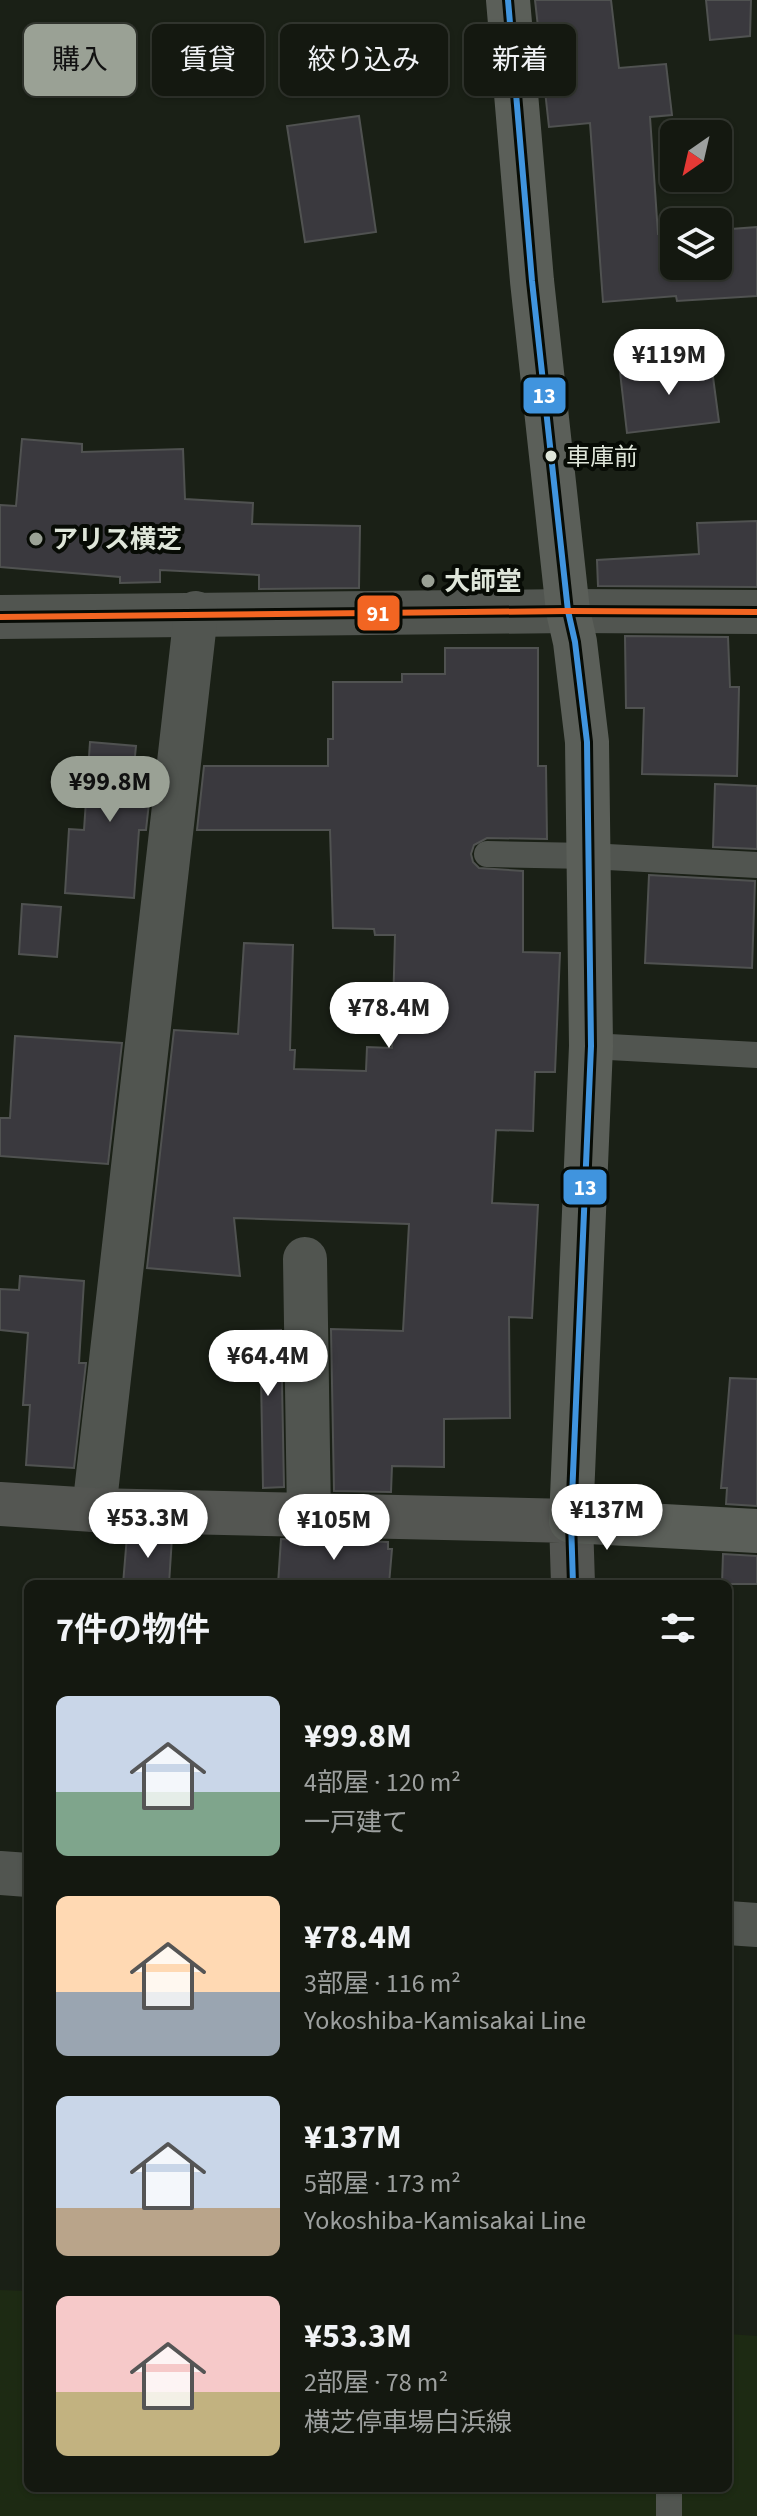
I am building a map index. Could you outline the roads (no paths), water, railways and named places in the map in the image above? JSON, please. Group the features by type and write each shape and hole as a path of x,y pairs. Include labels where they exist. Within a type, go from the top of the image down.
{"main road":[{"path":"508,0 532,281 568,611 575,642 587,742 591,1046 571,1521 573,1580"},
{"path":"0,1504 94,1510 571,1521 757,1531"}],"street":[{"path":"0,617 196,613 757,612"},
{"path":"94,1510 196,613"},
{"path":"305,1259 309,1515"},
{"path":"0,1873 24,1875"},
{"path":"732,1923 757,1925"}],"lane":[{"path":"487,854 757,865"},
{"path":"591,1046 757,1055"},
{"path":"669,2492 669,2516"}],"place":[{"name":"車庫前","path":"551,456"},
{"name":"アリス横芝","path":"36,539"},
{"name":"大師堂","path":"428,581"}]}
